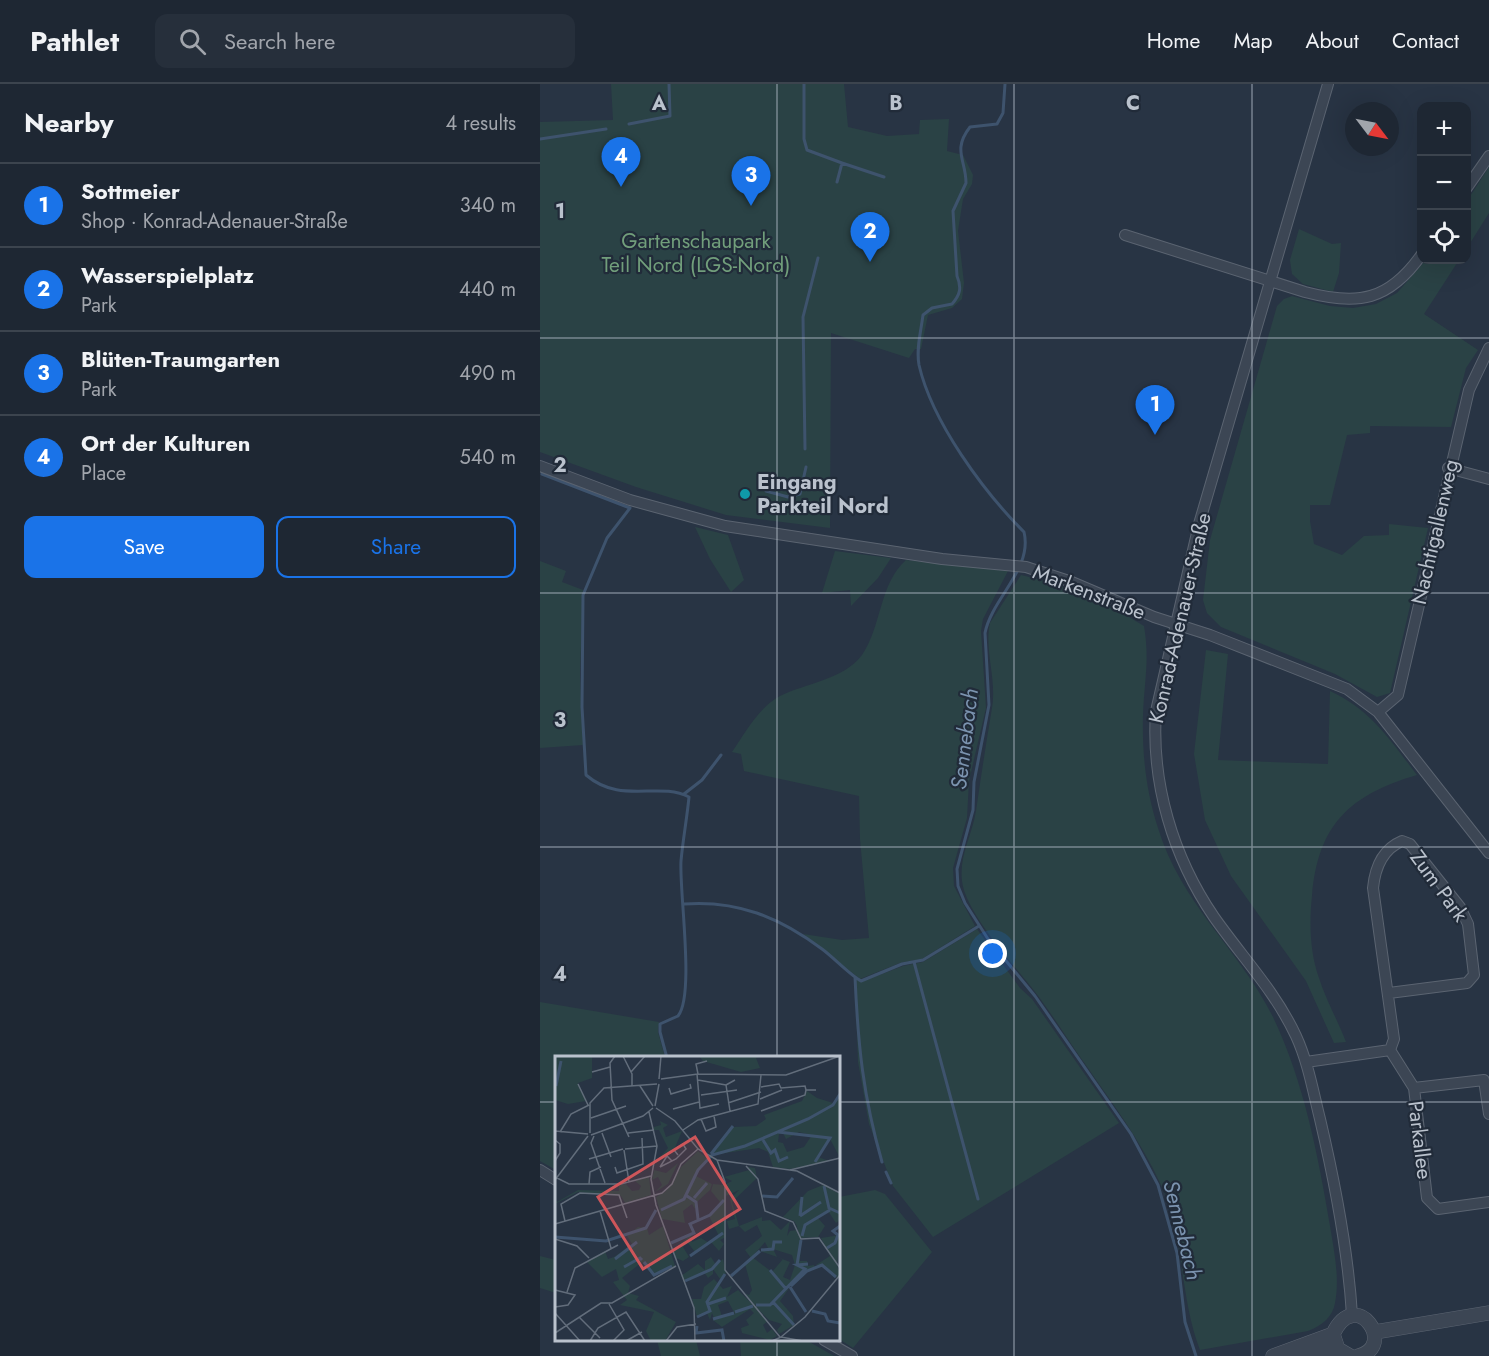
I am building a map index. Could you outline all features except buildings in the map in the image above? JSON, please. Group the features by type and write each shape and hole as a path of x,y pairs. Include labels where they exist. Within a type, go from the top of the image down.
{"street":[{"name":"Konrad-Adenauer-Straße","path":"1328,84 1199,524 1156,711 1154,735 1164,807 1181,855 1214,916 1269,987 1296,1036 1306,1062 1340,1216 1349,1268 1352,1315"},
{"path":"1471,183 1489,156"},
{"path":"1125,235 1331,299 1352,300 1387,290 1410,272 1417,262"},
{"name":"Nachtigallenweg","path":"1378,712 1398,695 1448,468 1469,390 1489,348"},
{"name":"Markenstraße","path":"540,466 630,500 725,526 942,559 1026,567 1072,582 1347,689 1378,712 1489,853"},
{"path":"1448,468 1489,479"},
{"name":"Zum Park","path":"1389,993 1467,983 1474,975 1468,924 1460,907 1410,844 1402,841 1388,849 1382,858 1377,868 1373,888 1394,1039 1390,1050"},
{"path":"1306,1062 1390,1050"},
{"name":"Parkallee","path":"1390,1050 1414,1088 1427,1198 1438,1209 1489,1202"},
{"name":"Parkallee","path":"1414,1088 1484,1080 1489,1114"},
{"path":"540,1170 555,1179"},
{"path":"1375,1332 1489,1312"},
{"path":"1273,1356 1333,1334 1339,1321 1352,1315 1362,1316 1375,1332 1370,1350 1358,1356"},
{"path":"1333,1334 1344,1352"},
{"path":"826,1341 852,1356"},
{"path":"1278,1356 1304,1351 1344,1352"}],"green space":[{"name":"Gartenschaupark Teil Nord (LGS-Nord)","path":"611,84 844,84 848,127 887,136 919,134 920,120 949,119 947,151 963,155 973,175 972,184 963,199 958,231 964,283 962,299 952,308 928,315 921,349 915,349 909,358 831,333 830,528 726,515 636,487 540,452 540,122 613,120"},
{"path":"1489,167 1489,213 1471,242 1471,210 1471,195"},
{"path":"1299,229 1332,244 1341,243 1339,273 1333,292 1303,284 1292,274 1290,260"},
{"path":"1422,264 1456,264 1424,314 1478,350 1466,368 1451,427 1370,426 1370,433 1347,435 1330,505 1310,505 1314,544 1342,555 1364,536 1389,535 1389,524 1428,528 1390,693 1377,697 1335,674 1221,627 1207,613 1203,600 1210,540 1277,306 1284,299 1292,296 1330,306 1353,308 1376,304 1397,293"},
{"path":"695,527 728,535 744,580 731,592 710,559"},
{"path":"835,551 891,558 878,578 851,606 850,590 822,593"},
{"path":"906,560 1008,571 983,619 981,631 986,708 969,781 967,818 953,868 954,886 975,926 922,959 900,963 860,979 803,934 842,940 869,938 860,839 859,796 744,771 741,754 732,752 753,721 772,701 835,676 862,655 874,631 885,593 897,570"},
{"path":"540,561 566,571 562,582 583,590 580,675 583,745 540,748"},
{"path":"1021,575 1084,595 1144,626 1147,661 1143,744 1150,800 1158,828 1181,880 1244,969 1273,1017 1293,1067 1309,1119 1333,1245 1337,1284 1332,1313 1322,1324 1308,1331 1200,1350 1188,1308 1174,1223 1153,1168 1117,1110 1039,997 983,925 966,895 962,881 962,863 976,811 993,697 988,644 990,623"},
{"path":"1206,650 1228,654 1218,760 1328,764 1330,691 1357,707 1379,727 1417,775 1373,792 1355,803 1341,816 1321,850 1315,871 1311,917 1314,958 1322,986 1346,1042 1334,1043 1306,981 1231,876 1205,820 1194,754"},
{"path":"977,929 1020,988 1032,999 1119,1123 933,1237 893,1186 869,1124 858,1062 855,979 861,982 903,966 923,962"},
{"path":"540,1002 659,1022 658,1032 665,1056 555,1056 555,1169 540,1161"},
{"path":"875,1190 885,1194 932,1252 853,1348 840,1340 840,1197"},
{"path":"540,1256 555,1260 555,1293 540,1288"},
{"path":"657,1341 696,1341 700,1356 661,1356"},
{"path":"740,1341 808,1341 834,1356 741,1356"}],"waterway":[{"path":"629,124 670,116 669,84"},
{"path":"804,84 804,139 807,150 842,163 837,182"},
{"name":"Sennebach","path":"1005,84 1003,113 997,124 970,127 962,142 961,155 966,183 953,211 959,291 952,304 932,308 923,315 918,346 919,365 926,387 947,432 977,477 1024,532 1023,558 995,608 985,633 989,705 974,782 973,810 957,869 958,886 965,903 988,939 1035,996 1131,1134 1158,1185 1177,1253 1185,1322 1196,1356"},
{"path":"540,139 606,129"},
{"path":"842,163 884,177"},
{"path":"805,449 803,317 818,258"},
{"path":"766,491 788,497 800,494 806,467"},
{"path":"542,474 630,508 607,538 583,595 582,707 586,775 612,789 665,791 689,797 681,861 685,987 683,1005 678,1016 660,1024 666,1056"},
{"path":"684,794 702,780 721,755"},
{"path":"684,904 722,905 757,913 806,938 861,981 902,964 923,960 979,926"},
{"path":"914,962 978,1199"},
{"path":"855,977 862,1070 882,1162"},
{"path":"886,1172 891,1183"}],"place":[{"name":"Ort der Kulturen","path":"621,187"},
{"name":"Blüten-Traumgarten","path":"751,206"},
{"name":"Wasserspielplatz","path":"870,262"},
{"name":"Sottmeier","path":"1155,435"},
{"name":"Eingang Parkteil Nord","path":"745,494"}]}
